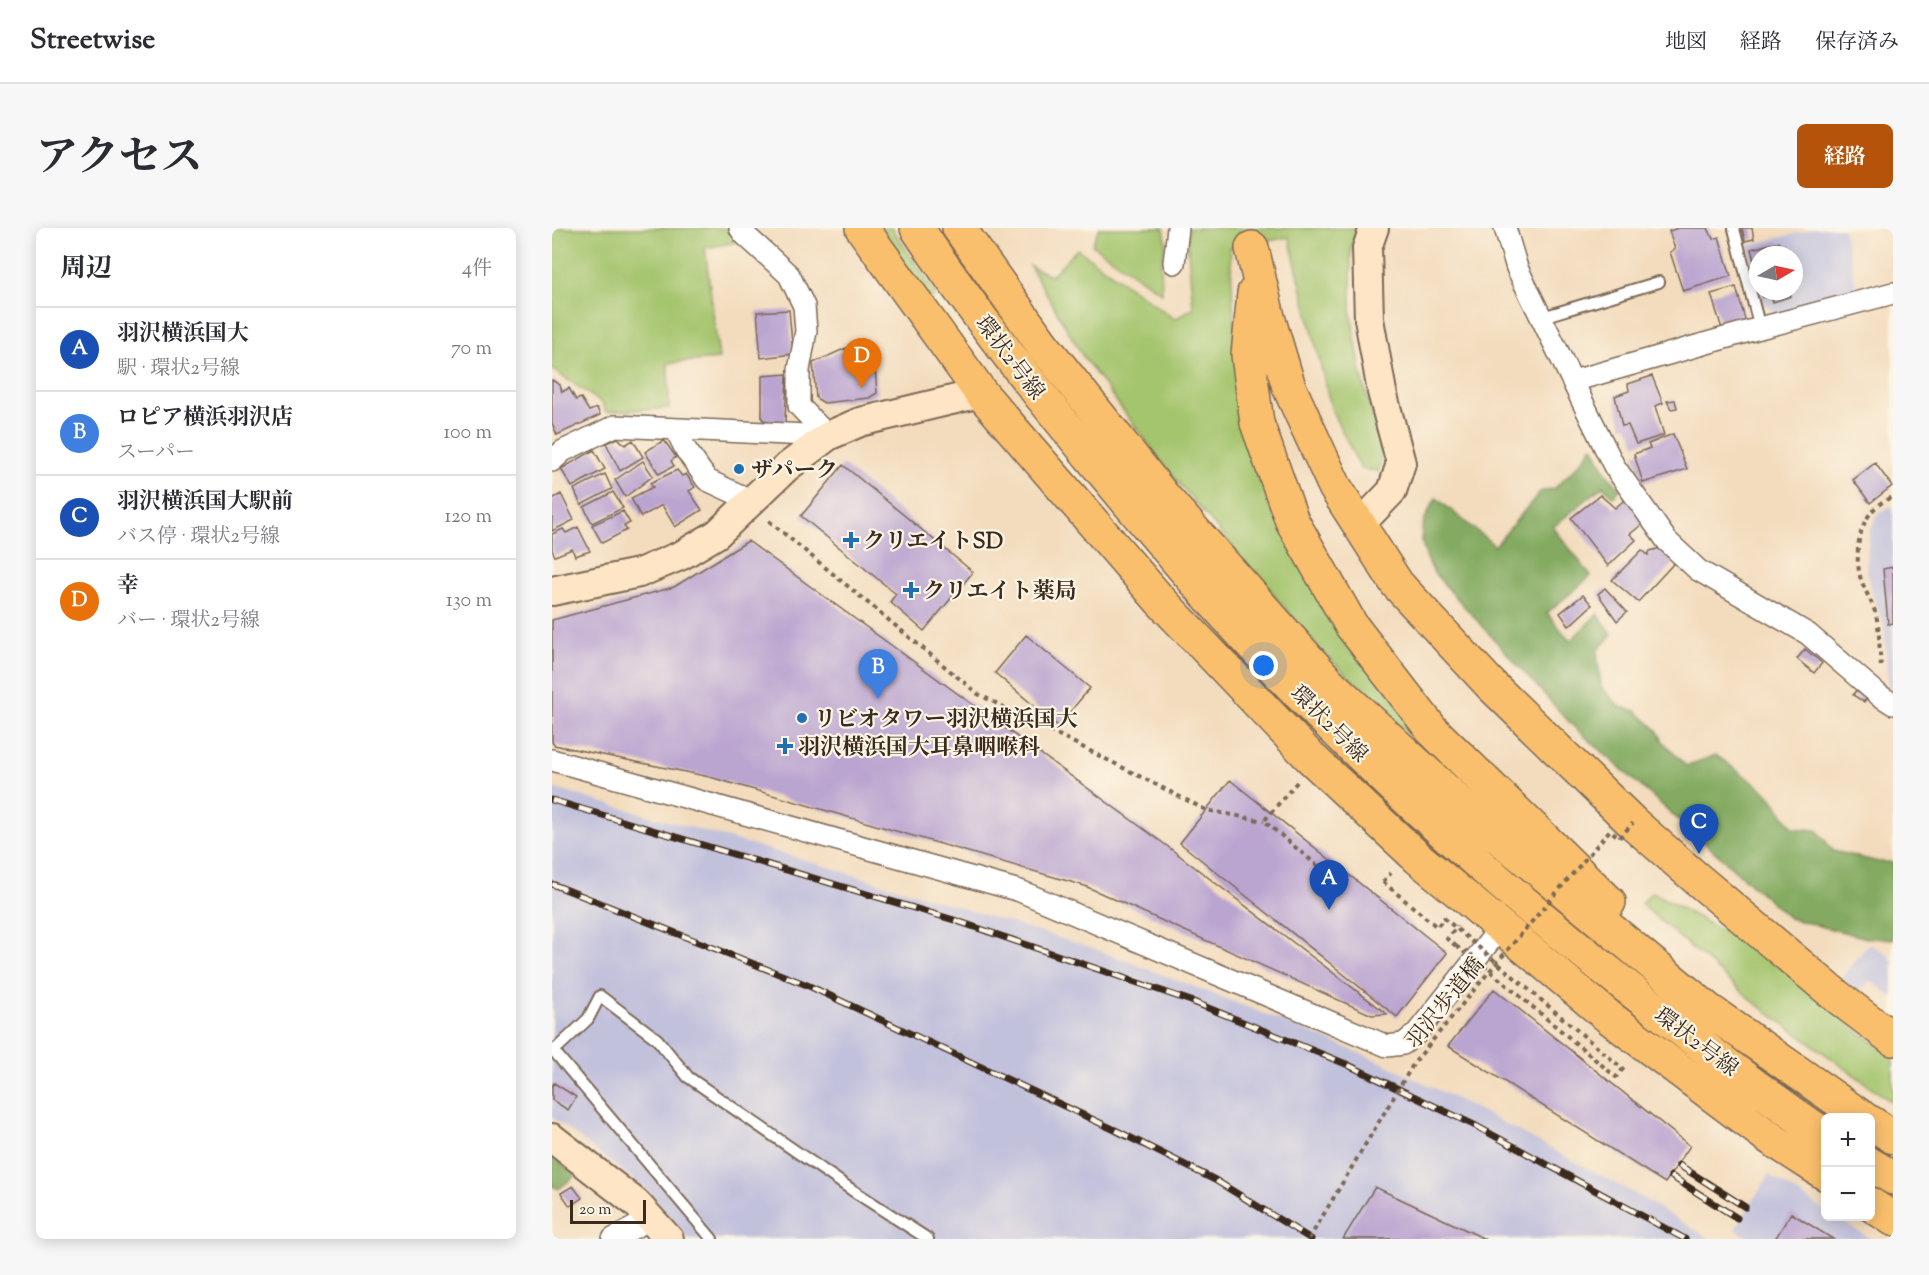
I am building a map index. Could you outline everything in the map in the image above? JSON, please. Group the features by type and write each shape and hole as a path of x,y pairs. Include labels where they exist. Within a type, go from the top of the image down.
{"main road":[{"path":"862,228 981,393 1159,599 1310,758 1418,858 1610,1018 1767,1136 1821,1171"},
{"name":"環状2号線","path":"917,228 1024,376 1139,516 1216,605 1322,717 1436,826 1591,960 1706,1049 1821,1132"},
{"name":"環状2号線","path":"959,228 1042,344 1164,497 1331,685 1478,820 1707,1009 1856,1113"},
{"path":"1707,1009 1654,941 1593,887 1433,731 1351,625 1292,521 1257,423 1248,355 1254,258 1268,317 1289,387 1335,487 1397,584 1491,685 1633,823 1821,983 1893,1040"},
{"path":"1875,1125 1893,1137"},
{"path":"1875,1167 1893,1178"},
{"path":"1875,1207 1893,1219"}],"street":[{"path":"740,228 789,275 804,306 806,331 800,370 799,406 828,436"},
{"path":"1174,263 1178,228"},
{"path":"1358,522 1370,514 1392,491 1401,463 1382,392 1370,319 1367,248 1374,228"},
{"path":"1505,228 1516,268 1614,466 1667,541 1698,570 1808,634 1888,701"},
{"path":"1573,381 1893,293"},
{"path":"552,591 639,573 682,555 758,509 788,467 828,436 860,423 981,393"},
{"path":"552,461 563,451 615,426 828,436"},
{"path":"676,430 686,450 707,480 758,509"},
{"path":"552,760 1020,891 1387,1046 1402,1044 1416,1034 1500,928"},
{"path":"552,1138 636,1203 659,1229 614,1239"}],"lane":[{"path":"1734,229 1760,328"},
{"path":"1539,318 1659,282"},
{"path":"712,1239 553,1050 588,1019 600,996 657,1039 688,1077 852,1190 928,1239"}],"path":[{"path":"1888,701 1878,629 1875,614 1859,572 1858,549 1860,533 1876,504 1893,497"},
{"path":"758,509 978,694 1206,810 1264,821 1319,867"},
{"path":"1264,821 1297,781"},
{"name":"羽沢歩道橋","path":"1308,1239 1414,1063 1610,830 1619,838 1633,823"},
{"path":"1391,873 1383,882 1437,927 1444,918 1623,1069 1616,1077 1465,950"},
{"path":"1458,926 1447,939 1488,973"}],"shaded area":[{"path":"1817,228 1843,228 1858,295 1778,317 1762,300 1803,300 1803,246 1749,246 1749,250 1748,246"},
{"path":"1893,506 1893,689 1888,686 1884,624 1870,588 1866,562 1870,529 1880,511"},
{"path":"552,788 802,859 1095,949 1250,1008 1379,1061 1479,1110 1644,1199 1710,1239 688,1239 644,1188 552,1117"},
{"path":"1869,944 1887,953 1893,962 1893,998 1870,980 1859,993 1841,978"},
{"path":"1769,1175 1821,1208 1821,1221 1842,1221 1871,1239 1751,1239 1735,1229"}],"green space":[{"path":"552,228 729,228 737,242 705,248 719,359 668,363 669,408 606,412 602,403 552,369"},
{"path":"877,228 892,228 936,294 929,300"},
{"path":"1099,228 1164,228 1166,242 1161,266 1162,293 1092,245"},
{"path":"1189,228 1358,228 1351,247 1351,313 1361,373 1382,454 1379,471 1361,469 1332,411 1289,237 1230,248 1239,408 1283,523 1491,806 1488,812 1316,645 1170,473 1084,358 1030,266 1051,276 1077,249 1175,319 1193,308 1187,239"},
{"path":"1593,446 1606,472 1620,489 1613,497 1603,486 1553,527 1591,576 1547,613 1570,641 1598,614 1612,634 1597,651 1601,687 1620,707 1636,711 1657,730 1664,743 1686,766 1716,755 1768,793 1793,828 1817,830 1833,851 1879,862 1893,862 1893,939 1867,938 1789,918 1571,724 1434,573 1424,551 1422,535 1425,518 1436,498 1495,546 1540,492 1555,488 1581,462"},
{"path":"1652,892 1720,930 1729,923 1860,1033 1893,1056 1893,1103 1755,1003 1641,904"},
{"path":"552,1155 576,1175 559,1189 552,1186"}],"building":[{"path":"1678,228 1708,228 1713,239 1719,237 1731,276 1683,291 1670,252 1675,249 1669,231"},
{"path":"1742,228 1752,228 1754,239 1745,241"},
{"path":"1779,242 1780,246 1763,246"},
{"path":"1736,287 1746,323 1723,332 1711,294"},
{"path":"789,310 793,354 761,358 757,312"},
{"path":"846,348 849,356 863,353 867,369 875,368 877,393 869,398 824,403 816,398 813,363"},
{"path":"787,374 785,423 769,423 762,419 762,376"},
{"path":"1652,376 1663,403 1655,406 1664,435 1636,444 1628,425 1622,426 1615,396 1629,391 1628,384"},
{"path":"552,380 560,385 562,392 569,388 576,400 581,398 589,411 597,408 600,415 557,435 552,423"},
{"path":"1675,400 1677,408 1671,409 1667,401"},
{"path":"1673,434 1687,469 1643,483 1634,454 1650,448 1648,444"},
{"path":"618,438 625,445 633,440 643,457 620,471 606,443"},
{"path":"664,440 676,457 671,461 674,466 659,474 645,452"},
{"path":"594,450 605,469 572,487 561,469"},
{"path":"643,461 653,476 625,497 615,480"},
{"path":"1875,463 1892,486 1870,503 1853,480"},
{"path":"843,465 973,572 924,631 890,602 896,594 801,516"},
{"path":"677,470 682,476 686,474 695,487 689,491 702,510 675,527 662,505 641,517 631,498 653,487 650,483"},
{"path":"605,474 612,489 581,505 574,489"},
{"path":"613,492 623,508 592,523 584,507"},
{"path":"561,494 574,520 552,531 552,499"},
{"path":"1600,495 1615,508 1628,497 1645,522 1630,534 1636,540 1608,566 1571,518"},
{"path":"623,511 630,523 624,526 627,530 602,543 592,525"},
{"path":"578,527 590,551 575,556 572,549 555,556 552,550 552,534 563,529 566,533"},
{"path":"748,541 1163,843 1387,1014 1372,1015 1085,886 710,777 554,745 552,742 552,620 674,587"},
{"path":"1661,548 1675,562 1638,602 1612,580 1642,550 1648,555 1650,551"},
{"path":"1893,567 1893,623 1888,624 1883,569"},
{"path":"1605,588 1627,612 1617,621 1598,594"},
{"path":"1583,595 1592,605 1569,626 1560,613"},
{"path":"1026,635 1090,688 1058,726 995,673"},
{"path":"1805,649 1822,663 1814,673 1797,659"},
{"path":"1859,685 1870,692 1864,702 1853,695"},
{"path":"1230,780 1447,953 1397,1017 1180,843"},
{"path":"1494,989 1690,1146 1665,1183 1448,1046"},
{"path":"554,1083 576,1097 568,1110 552,1100"},
{"path":"573,1186 582,1198 570,1206 561,1193"},
{"path":"1375,1187 1485,1239 1343,1239"},
{"path":"1791,1213 1833,1239 1775,1239"}],"railway":[{"path":"552,800 954,920 1191,1001 1346,1064 1476,1126 1685,1239"},
{"path":"552,884 807,985 1115,1130 1215,1180 1311,1239"},
{"path":"1679,1165 1745,1207"},
{"path":"1671,1176 1737,1218"}],"place":[{"name":"幸","path":"862,388"},
{"name":"ザパーク","path":"739,469"},
{"name":"クリエイトSD","path":"851,540"},
{"name":"クリエイト薬局","path":"911,590"},
{"name":"ロピア横浜羽沢店","path":"878,699"},
{"name":"リビオタワー羽沢横浜国大","path":"802,718"},
{"name":"羽沢横浜国大耳鼻咽喉科","path":"785,746"},
{"name":"羽沢横浜国大駅前","path":"1699,854"},
{"name":"羽沢横浜国大","path":"1329,910"}]}
